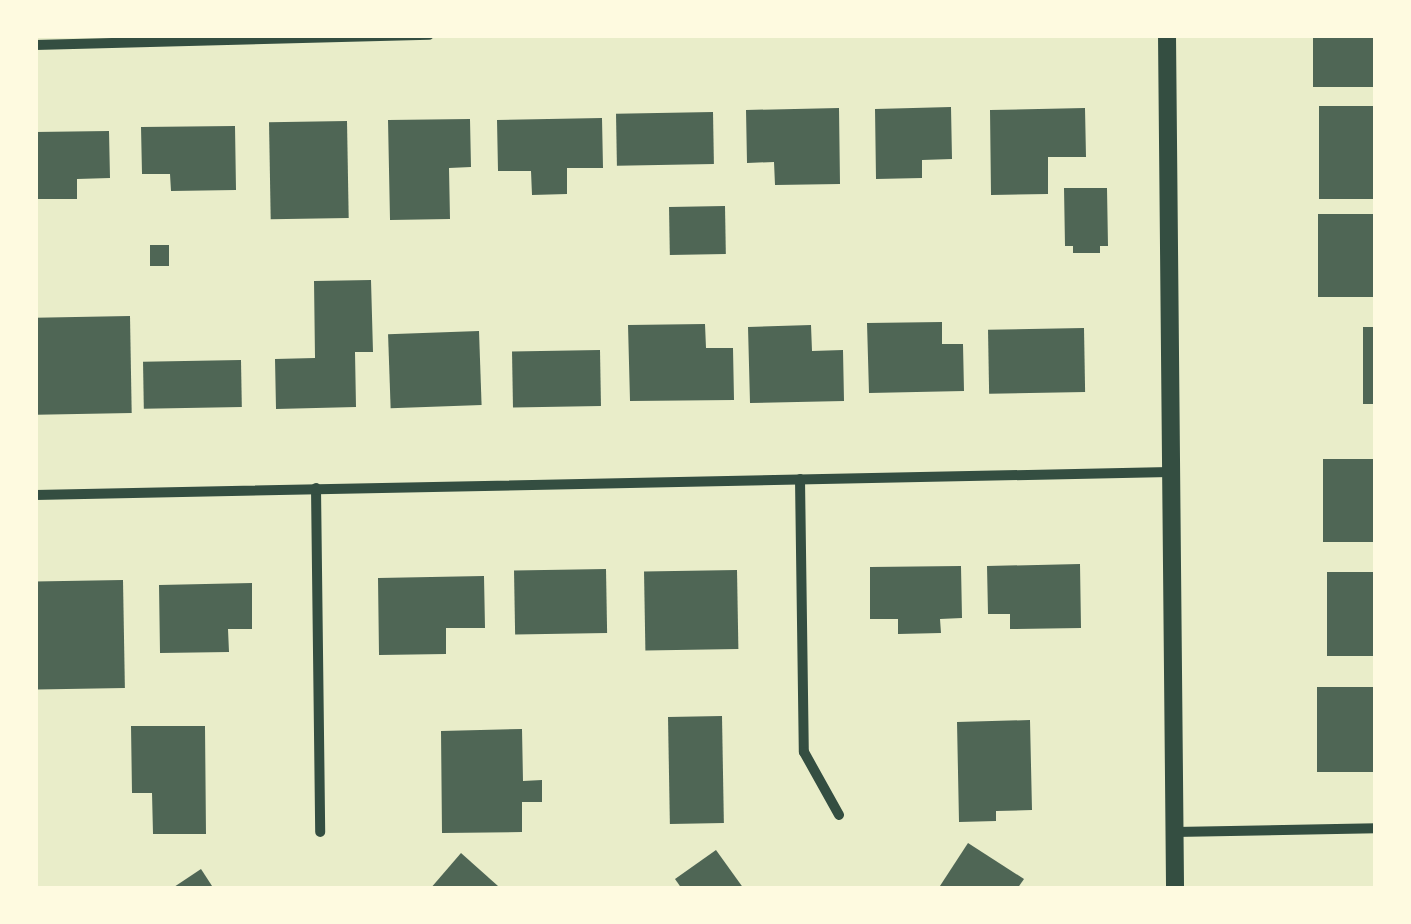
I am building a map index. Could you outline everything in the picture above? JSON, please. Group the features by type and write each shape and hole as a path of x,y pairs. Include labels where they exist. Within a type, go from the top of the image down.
{"street":[{"path":"35,44 429,35"},
{"path":"1168,35 1175,889"},
{"path":"35,495 1170,472"},
{"path":"800,479 804,752 839,816"},
{"path":"316,488 320,832"},
{"path":"1175,832 1376,828"}],"building":[{"path":"1313,35 1376,35 1376,87 1313,87"},
{"path":"1319,106 1376,106 1376,199 1319,199"},
{"path":"951,107 952,159 922,160 922,178 876,179 875,109"},
{"path":"839,108 840,184 775,185 774,162 747,163 746,110"},
{"path":"1085,108 1086,157 1048,157 1048,194 991,195 990,110"},
{"path":"713,112 714,164 617,166 616,114"},
{"path":"602,118 603,168 567,168 567,194 532,195 531,171 498,171 497,120"},
{"path":"470,119 471,167 449,168 450,219 390,220 388,120"},
{"path":"347,121 349,218 271,219 269,122"},
{"path":"235,126 236,190 171,191 170,174 142,174 141,127"},
{"path":"109,131 110,178 77,179 77,199 35,199 35,132"},
{"path":"1064,188 1107,188 1108,246 1100,246 1100,253 1073,253 1073,246 1065,246"},
{"path":"725,206 726,254 670,255 669,207"},
{"path":"1318,214 1376,214 1376,297 1318,297"},
{"path":"150,245 169,245 169,266 150,266"},
{"path":"371,280 373,352 355,352 356,407 276,409 275,359 315,358 314,281"},
{"path":"130,316 132,413 37,415 35,318"},
{"path":"942,322 942,344 963,344 964,391 869,393 867,323"},
{"path":"705,324 706,348 733,348 734,400 630,401 628,325"},
{"path":"811,325 812,351 843,350 844,401 750,403 748,327"},
{"path":"1363,327 1376,327 1376,404 1363,404"},
{"path":"1084,328 1085,392 989,394 988,330"},
{"path":"479,331 482,405 391,408 388,334"},
{"path":"600,350 601,406 513,408 512,352"},
{"path":"241,360 242,407 144,409 143,362"},
{"path":"1323,459 1376,459 1376,542 1323,542"},
{"path":"1080,564 1081,628 1010,629 1010,614 988,614 987,566"},
{"path":"961,566 962,618 940,619 941,633 898,634 898,619 870,619 870,567"},
{"path":"606,569 607,633 515,635 514,571"},
{"path":"737,570 738,649 645,651 644,572"},
{"path":"1327,572 1376,572 1376,656 1327,656"},
{"path":"484,576 485,628 446,628 446,654 379,655 378,578"},
{"path":"123,580 125,688 37,690 35,582"},
{"path":"252,583 252,629 228,629 229,652 160,653 159,585"},
{"path":"1317,687 1376,687 1376,772 1317,772"},
{"path":"722,716 724,823 670,824 668,717"},
{"path":"1030,720 1032,810 996,811 996,821 959,822 957,722"},
{"path":"131,726 205,726 206,834 153,834 152,793 132,793"},
{"path":"522,729 523,781 542,780 542,802 522,802 522,832 442,833 441,731"},
{"path":"968,843 1024,879 1017,889 938,889"},
{"path":"716,850 744,889 682,889 675,879"},
{"path":"461,853 498,886 430,889"},
{"path":"201,869 214,889 171,889"}]}
